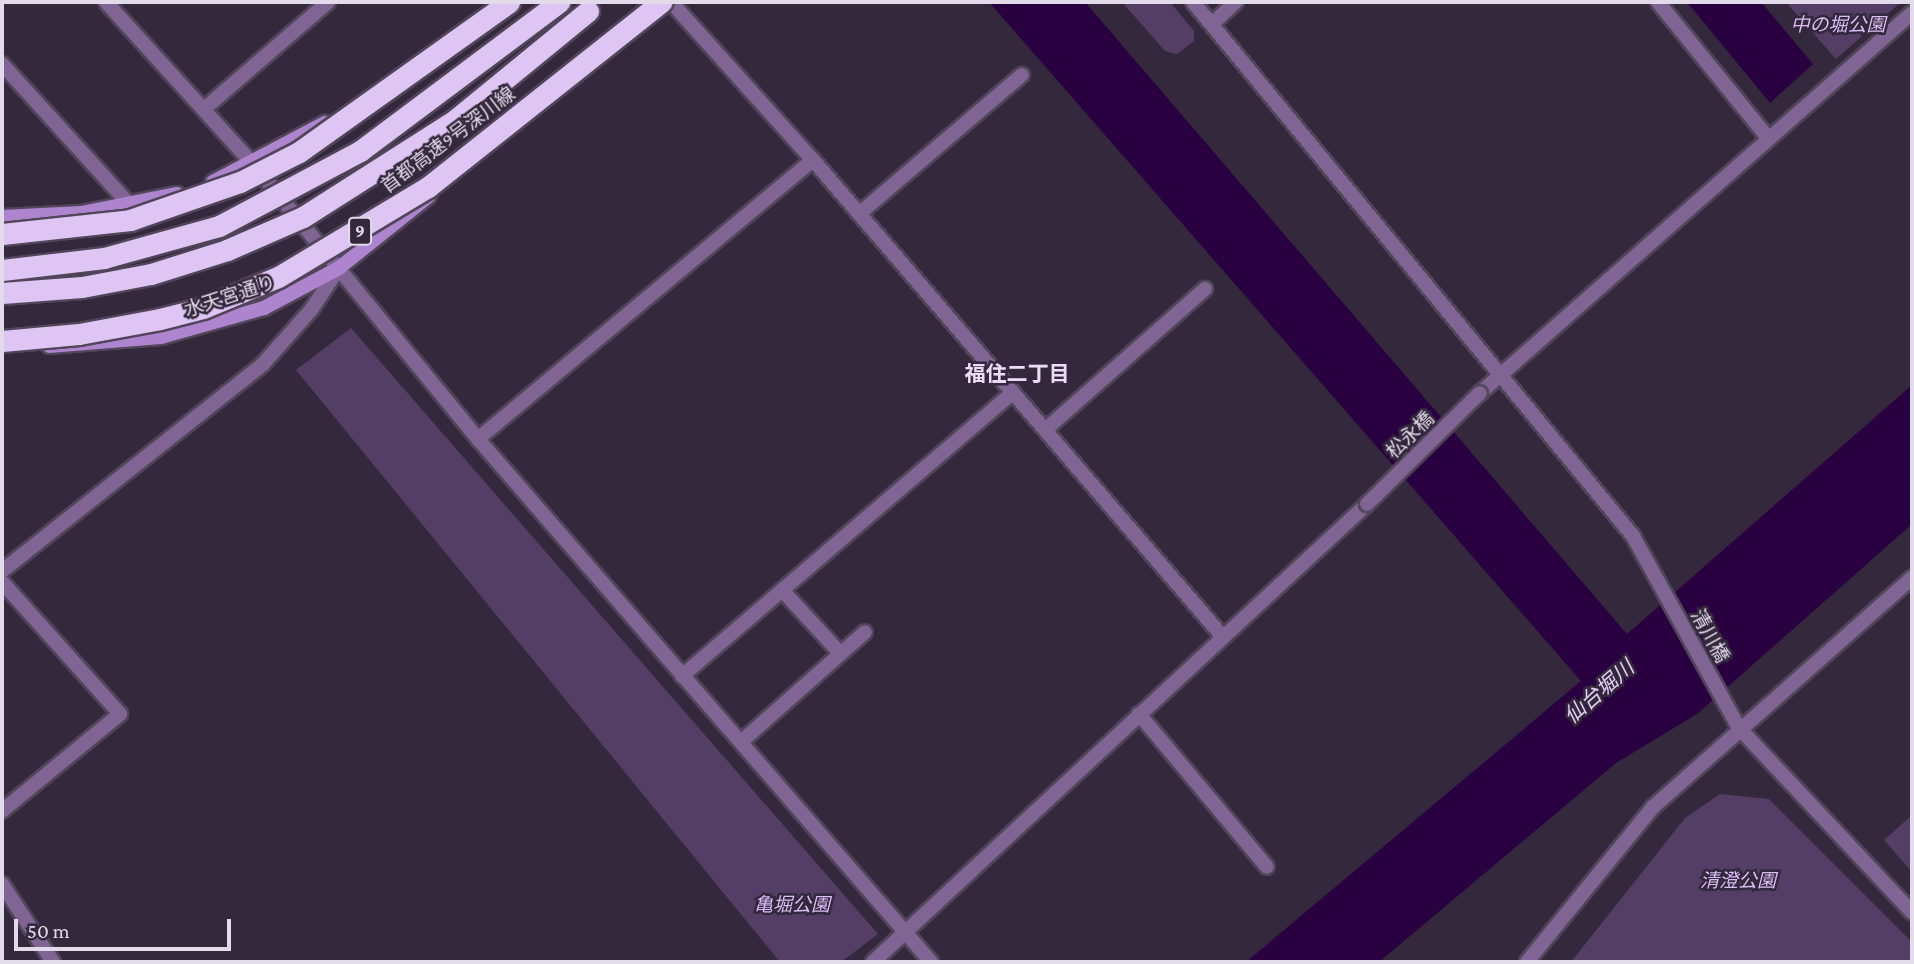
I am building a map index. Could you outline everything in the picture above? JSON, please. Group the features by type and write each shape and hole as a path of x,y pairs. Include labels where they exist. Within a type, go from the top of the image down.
{"highway":[{"path":"2,234 130,220 240,182 299,152 509,2"},
{"path":"2,270 104,258 178,240 229,222 360,151 559,2"},
{"name":"首都高速9号深川線","path":"2,341 79,334 160,319 203,308 278,277 428,187 661,2"},
{"path":"2,293 82,287 150,274 227,250 303,217 445,127 588,11"}],"main road":[{"path":"2,217 81,213 130,205 207,184 253,164 387,88 499,2"},
{"name":"水天宮通り","path":"2,349 161,337 264,308 339,268 661,2"}],"street":[{"path":"106,2 253,164 478,439 682,676 742,741 930,962"},
{"path":"204,109 328,2"},
{"path":"671,2 813,160 1223,637"},
{"name":"清川橋","path":"1193,2 1633,536 1739,728 1912,912"},
{"path":"1212,24 1237,2"},
{"path":"1658,2 1769,139"},
{"name":"松永橋","path":"873,962 907,934 1139,714 1367,504 1499,375 1912,13"},
{"path":"2,64 130,205"},
{"path":"859,214 1022,75"},
{"path":"478,439 813,160"},
{"path":"2,570 263,364 311,310 339,268"},
{"path":"1046,429 1205,289"},
{"path":"682,676 1013,392"},
{"path":"1527,962 1636,825 1739,728 1912,578"},
{"path":"2,582 120,714 2,811"},
{"path":"782,590 840,653"},
{"path":"742,741 865,632"},
{"path":"1139,714 1267,867"},
{"path":"2,884 53,962"}],"green space":[{"path":"1122,2 1170,2 1194,31 1194,41 1177,54 1165,51"},
{"name":"中の堀公園","path":"1786,2 1901,2 1836,59"},
{"name":"亀堀公園","path":"351,328 878,934 841,962 780,962 296,370"},
{"name":"清澄公園","path":"1720,794 1769,799 1912,942 1912,962 1571,962 1685,818"},
{"path":"1912,815 1912,872 1884,840"}],"water":[{"name":"仙台堀川","path":"989,2 1085,2 1627,634 1912,385 1912,524 1697,714 1616,763 1379,962 1246,962 1581,681"},
{"path":"1687,2 1761,2 1813,64 1770,103"}],"district":[{"name":"福住二丁目","path":"1017,374"}]}
